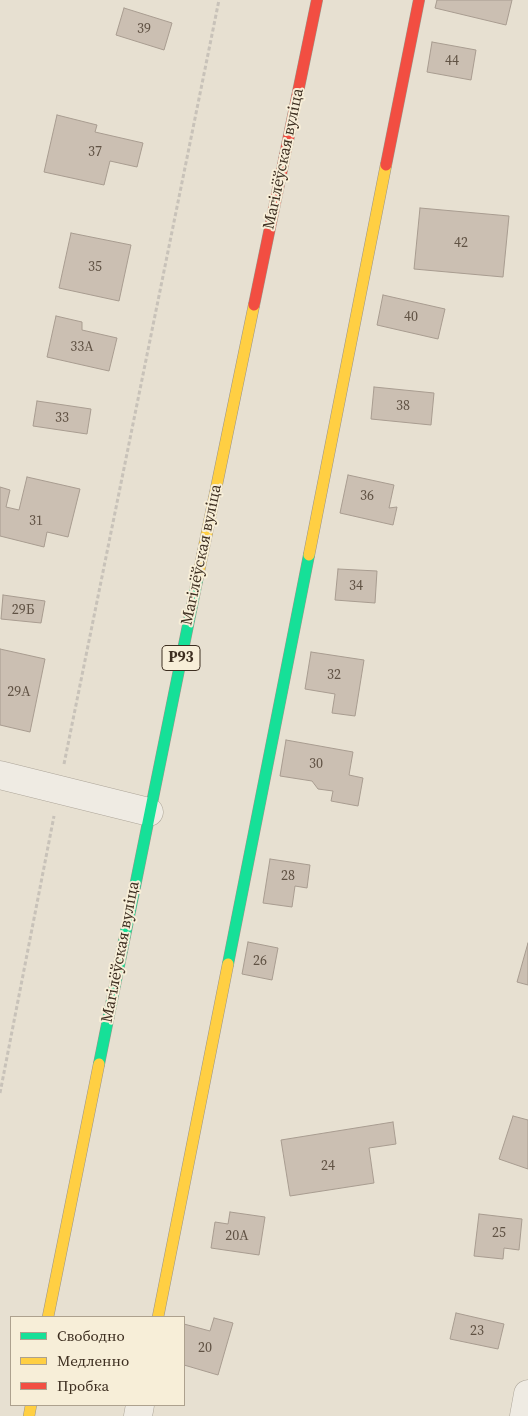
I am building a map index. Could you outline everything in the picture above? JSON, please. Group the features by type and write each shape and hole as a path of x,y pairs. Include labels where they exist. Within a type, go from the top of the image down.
{"main road":[{"name":"Магілёўская вуліца","path":"48,1316 149,812 317,0"},
{"path":"158,1316 419,0"}],"street":[{"path":"0,775 149,812"},
{"path":"524,1416 528,1394"}],"path":[{"path":"0,1093 61,790 64,758 219,0"}],"building":[{"path":"437,0 512,0 506,25 435,8"},
{"path":"124,8 172,23 164,50 116,35"},
{"path":"432,42 476,50 471,80 427,72"},
{"path":"57,115 97,125 95,132 143,143 137,167 110,161 104,185 44,172"},
{"path":"420,208 509,216 503,277 414,269"},
{"path":"71,233 131,245 119,301 59,288"},
{"path":"383,295 445,309 438,339 377,325"},
{"path":"56,316 82,322 82,330 117,338 109,371 47,357"},
{"path":"374,387 434,393 431,425 371,419"},
{"path":"37,401 91,409 87,434 33,426"},
{"path":"348,475 394,485 389,508 397,507 393,525 340,513"},
{"path":"27,477 80,489 68,537 47,532 44,547 0,536 0,487 10,490 6,507 19,510"},
{"path":"338,569 377,571 375,603 335,600"},
{"path":"3,595 45,601 41,623 1,619"},
{"path":"0,649 45,659 30,732 0,725"},
{"path":"311,652 364,660 355,716 332,713 335,694 305,689"},
{"path":"286,740 353,752 349,775 363,778 358,806 331,801 333,791 318,789 312,781 280,776"},
{"path":"270,859 310,865 307,888 295,886 292,907 263,903"},
{"path":"248,942 278,948 272,980 242,974"},
{"path":"528,943 528,985 517,982"},
{"path":"513,1116 528,1120 528,1169 499,1159"},
{"path":"393,1122 396,1144 369,1148 374,1183 290,1196 281,1140"},
{"path":"230,1212 265,1217 259,1255 211,1248 215,1222 228,1224"},
{"path":"479,1214 522,1219 519,1250 504,1248 503,1259 474,1256"},
{"path":"456,1313 504,1324 498,1349 450,1339"},
{"path":"214,1318 233,1323 218,1375 185,1365 185,1324 210,1331"}],"traffic: fast":[{"path":"228,964 309,555"},
{"path":"99,1064 198,576"}],"traffic: slow":[{"path":"309,555 386,165"},
{"path":"198,576 254,305"},
{"path":"158,1316 228,964"},
{"path":"48,1316 99,1064"},
{"path":"29,1416 31,1406"}],"traffic: jam":[{"path":"254,305 317,0"},
{"path":"386,165 419,0"}]}
